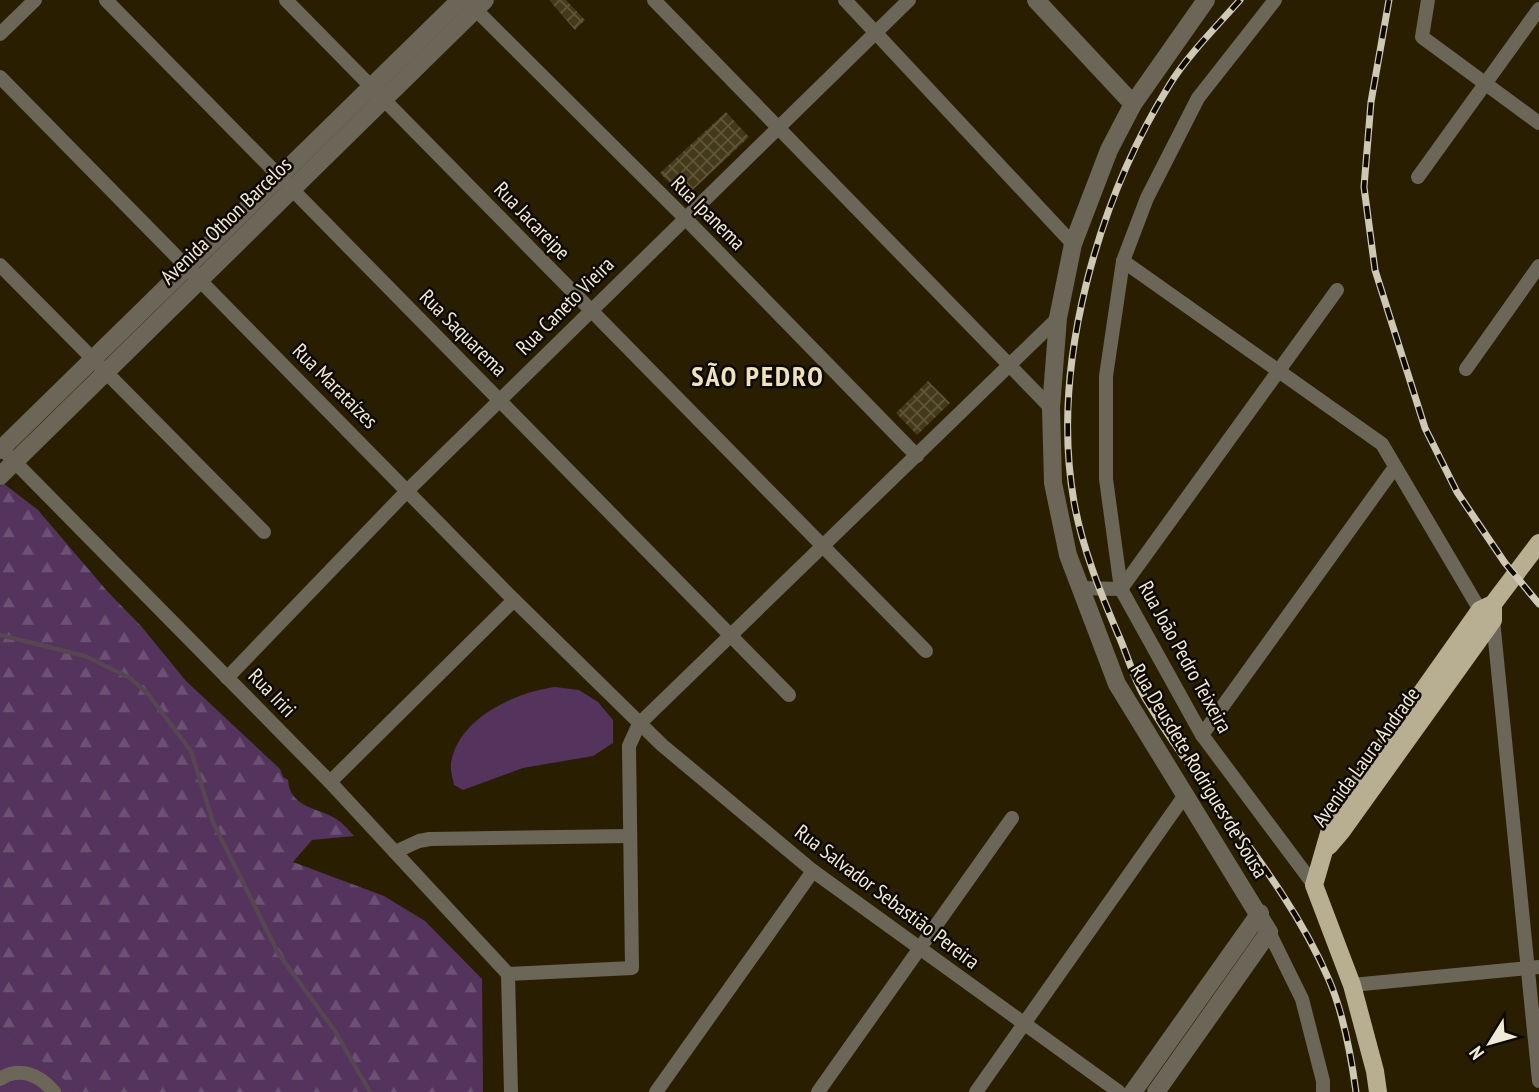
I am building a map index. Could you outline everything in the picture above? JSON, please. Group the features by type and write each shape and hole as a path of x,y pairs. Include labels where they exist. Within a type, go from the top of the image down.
{"main road":[{"name":"Avenida Laura Andrade","path":"1314,885 1332,824 1350,794 1539,543"},
{"path":"1314,885 1352,985 1381,1092"}],"street":[{"path":"0,34 35,0"},
{"name":"Rua Saquarema","path":"106,0 789,695"},
{"name":"Rua Jacareipe","path":"286,0 926,651"},
{"path":"654,0 1051,408"},
{"path":"845,0 1073,244"},
{"name":"Rua Caneto Vieira","path":"227,678 408,490 909,0"},
{"path":"1036,0 1133,104"},
{"name":"Rua Deusdete Rodrigues de Sousa","path":"1206,0 1133,104 1109,150 1073,244 1058,318 1051,408 1053,483 1068,555 1117,684 1269,932 1302,999 1321,1088"},
{"name":"Rua João Pedro Teixeira","path":"1275,0 1198,98 1147,198 1124,261 1106,376 1106,479 1121,589 1202,735 1314,885"},
{"path":"1428,0 1422,37 1539,123"},
{"name":"Avenida Othon Barcelos","path":"1,449 98,366 472,2"},
{"name":"Rua Ipanema","path":"472,2 917,456"},
{"path":"1418,177 1539,9"},
{"name":"Rua Marataízes","path":"0,77 639,724"},
{"path":"1124,261 1382,444 1491,608 1534,968 1539,1081"},
{"path":"0,265 264,532"},
{"path":"1466,369 1539,266"},
{"path":"1080,588 1121,589 1336,290"},
{"path":"511,1092 508,974 632,968 629,746 639,724 1058,318"},
{"name":"Avenida Othon Barcelos","path":"0,477 98,366"},
{"name":"Rua Iriri","path":"1,449 330,782 508,974"},
{"path":"1202,735 1395,467"},
{"path":"330,782 514,600"},
{"name":"Rua Salvador Sebastião Pereira","path":"639,724 813,871 1119,1092"},
{"path":"976,1092 1185,795"},
{"path":"818,1092 1012,817"},
{"path":"395,852 430,839 630,836"},
{"path":"656,1092 813,871"},
{"path":"1133,1092 1259,913"},
{"path":"1156,1092 1269,932"},
{"path":"1352,985 1534,968"},
{"path":"0,1079 8,1074 25,1071 48,1085 54,1092"}],"green space":[{"path":"3,483 38,510 186,681 280,769 283,777 288,780 293,795 310,808 336,819 354,836 312,840 293,862 384,896 425,921 482,979 483,1092 79,1092 0,1026 0,486"},
{"path":"555,687 579,690 598,702 613,720 613,743 593,756 523,768 463,790 454,785 451,766 456,747 477,720 507,701"},
{"path":"0,1026 73,1085 79,1092 0,1092"}],"building":[{"path":"549,0 566,0 585,20 575,30"},
{"path":"726,112 749,137 684,198 660,173"},
{"path":"928,381 950,403 917,435 896,413"}],"waterway":[{"path":"0,635 85,656 130,678 148,694 191,751 213,822 278,953 335,1031 370,1092"}],"railway":[{"path":"1240,0 1177,73 1144,130 1121,179 1086,285 1075,340 1069,395 1068,449 1077,519 1098,586 1138,685 1169,736 1267,872 1311,942 1339,1007 1356,1092"},
{"path":"1389,0 1371,102 1364,187 1375,270 1425,428 1457,492 1505,563 1539,604"}],"district":[{"name":"SÃO PEDRO","path":"758,376"}]}
